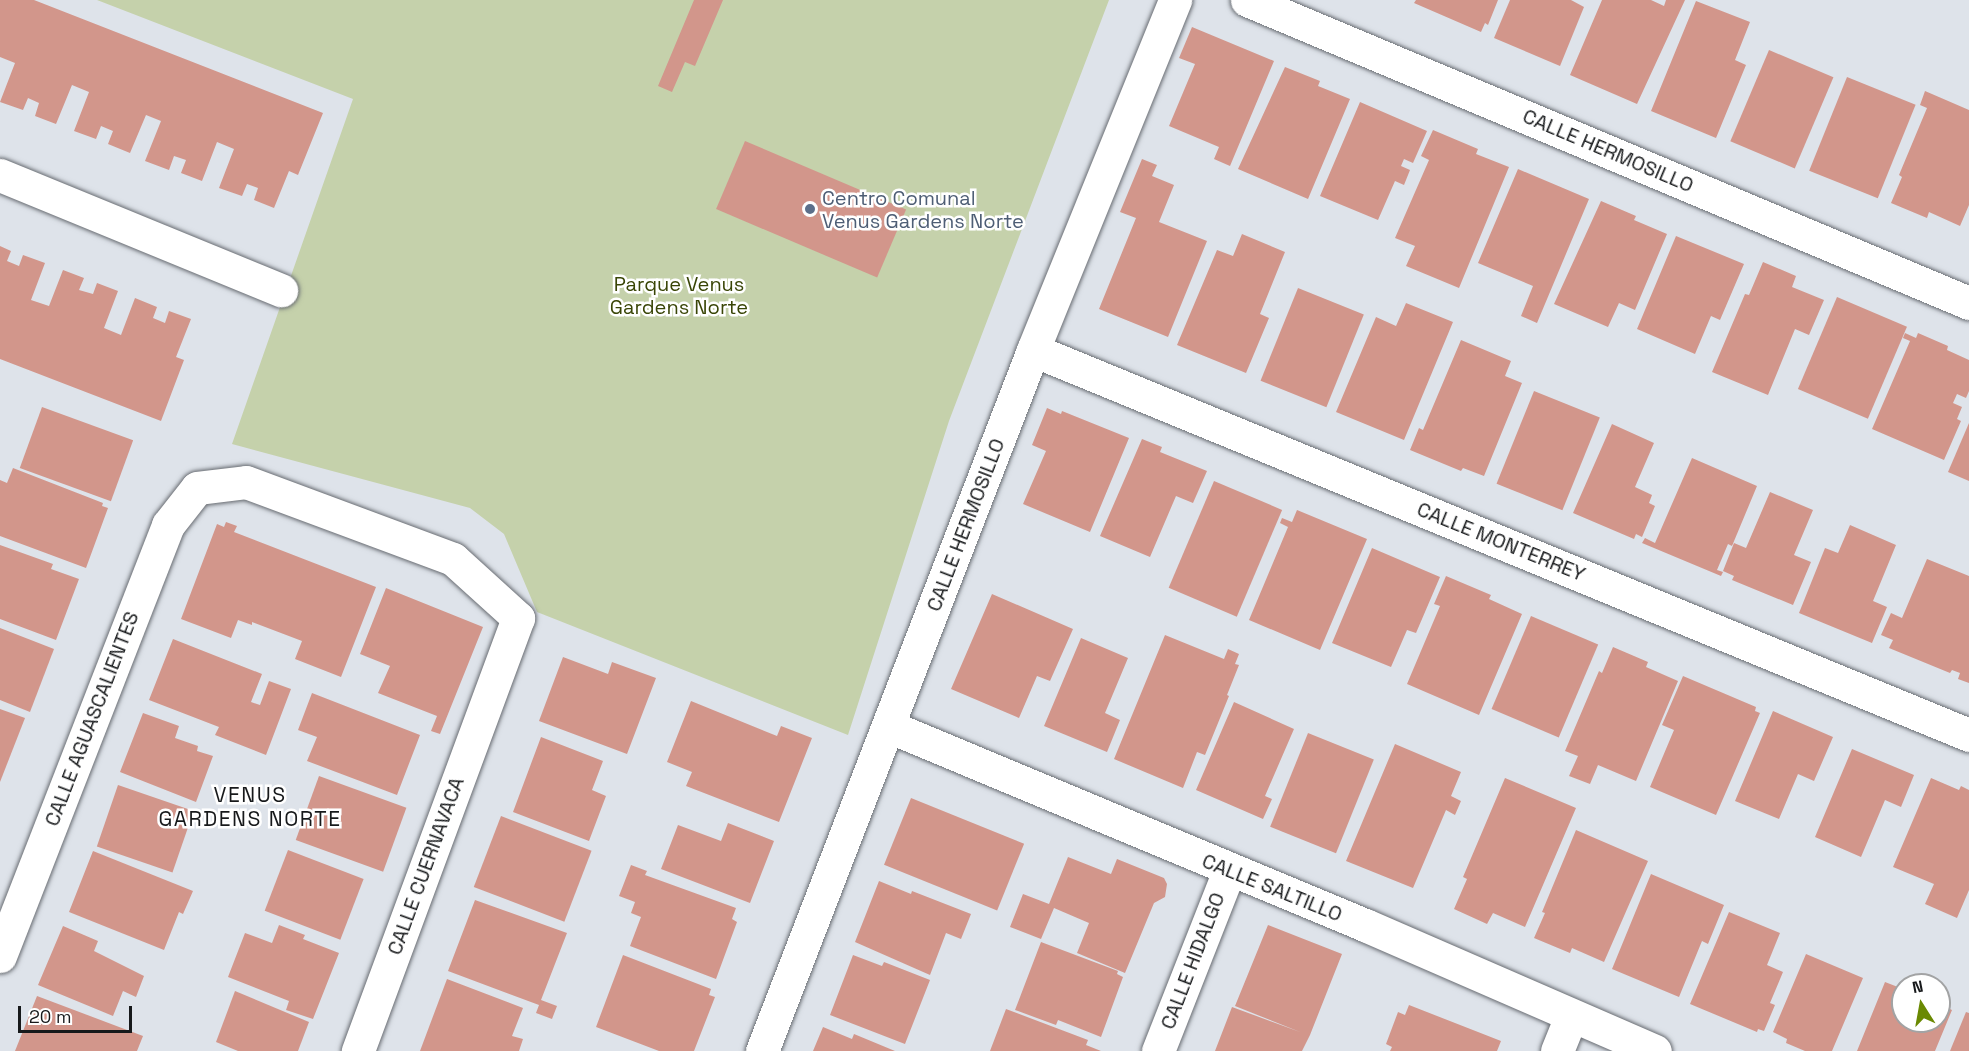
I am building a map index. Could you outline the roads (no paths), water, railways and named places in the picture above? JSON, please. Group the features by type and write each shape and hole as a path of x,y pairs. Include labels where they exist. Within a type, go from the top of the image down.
{"street":[{"name":"CALLE HERMOSILLO","path":"762,1051 1033,350 1175,0"},
{"name":"CALLE HERMOSILLO","path":"1247,0 1969,303"},
{"path":"0,175 281,290"},
{"name":"CALLE MONTERREY","path":"1033,350 1969,735"},
{"name":"CALLE CUERNAVACA","path":"197,488 246,482 453,559 518,618 358,1051"},
{"name":"CALLE AGUASCALIENTES","path":"0,956 168,525 197,488"},
{"name":"CALLE SALTILLO","path":"888,726 1365,925 1655,1051"},
{"name":"CALLE HIDALGO","path":"1158,1051 1229,870"},
{"path":"1557,1051 1571,1016"}],"place":[{"name":"Centro Comunal Venus Gardens Norte","path":"810,209"}],"district":[{"name":"VENUS GARDENS NORTE","path":"250,807"}],"park label":[{"name":"Parque Venus Gardens Norte","path":"679,296"}]}
